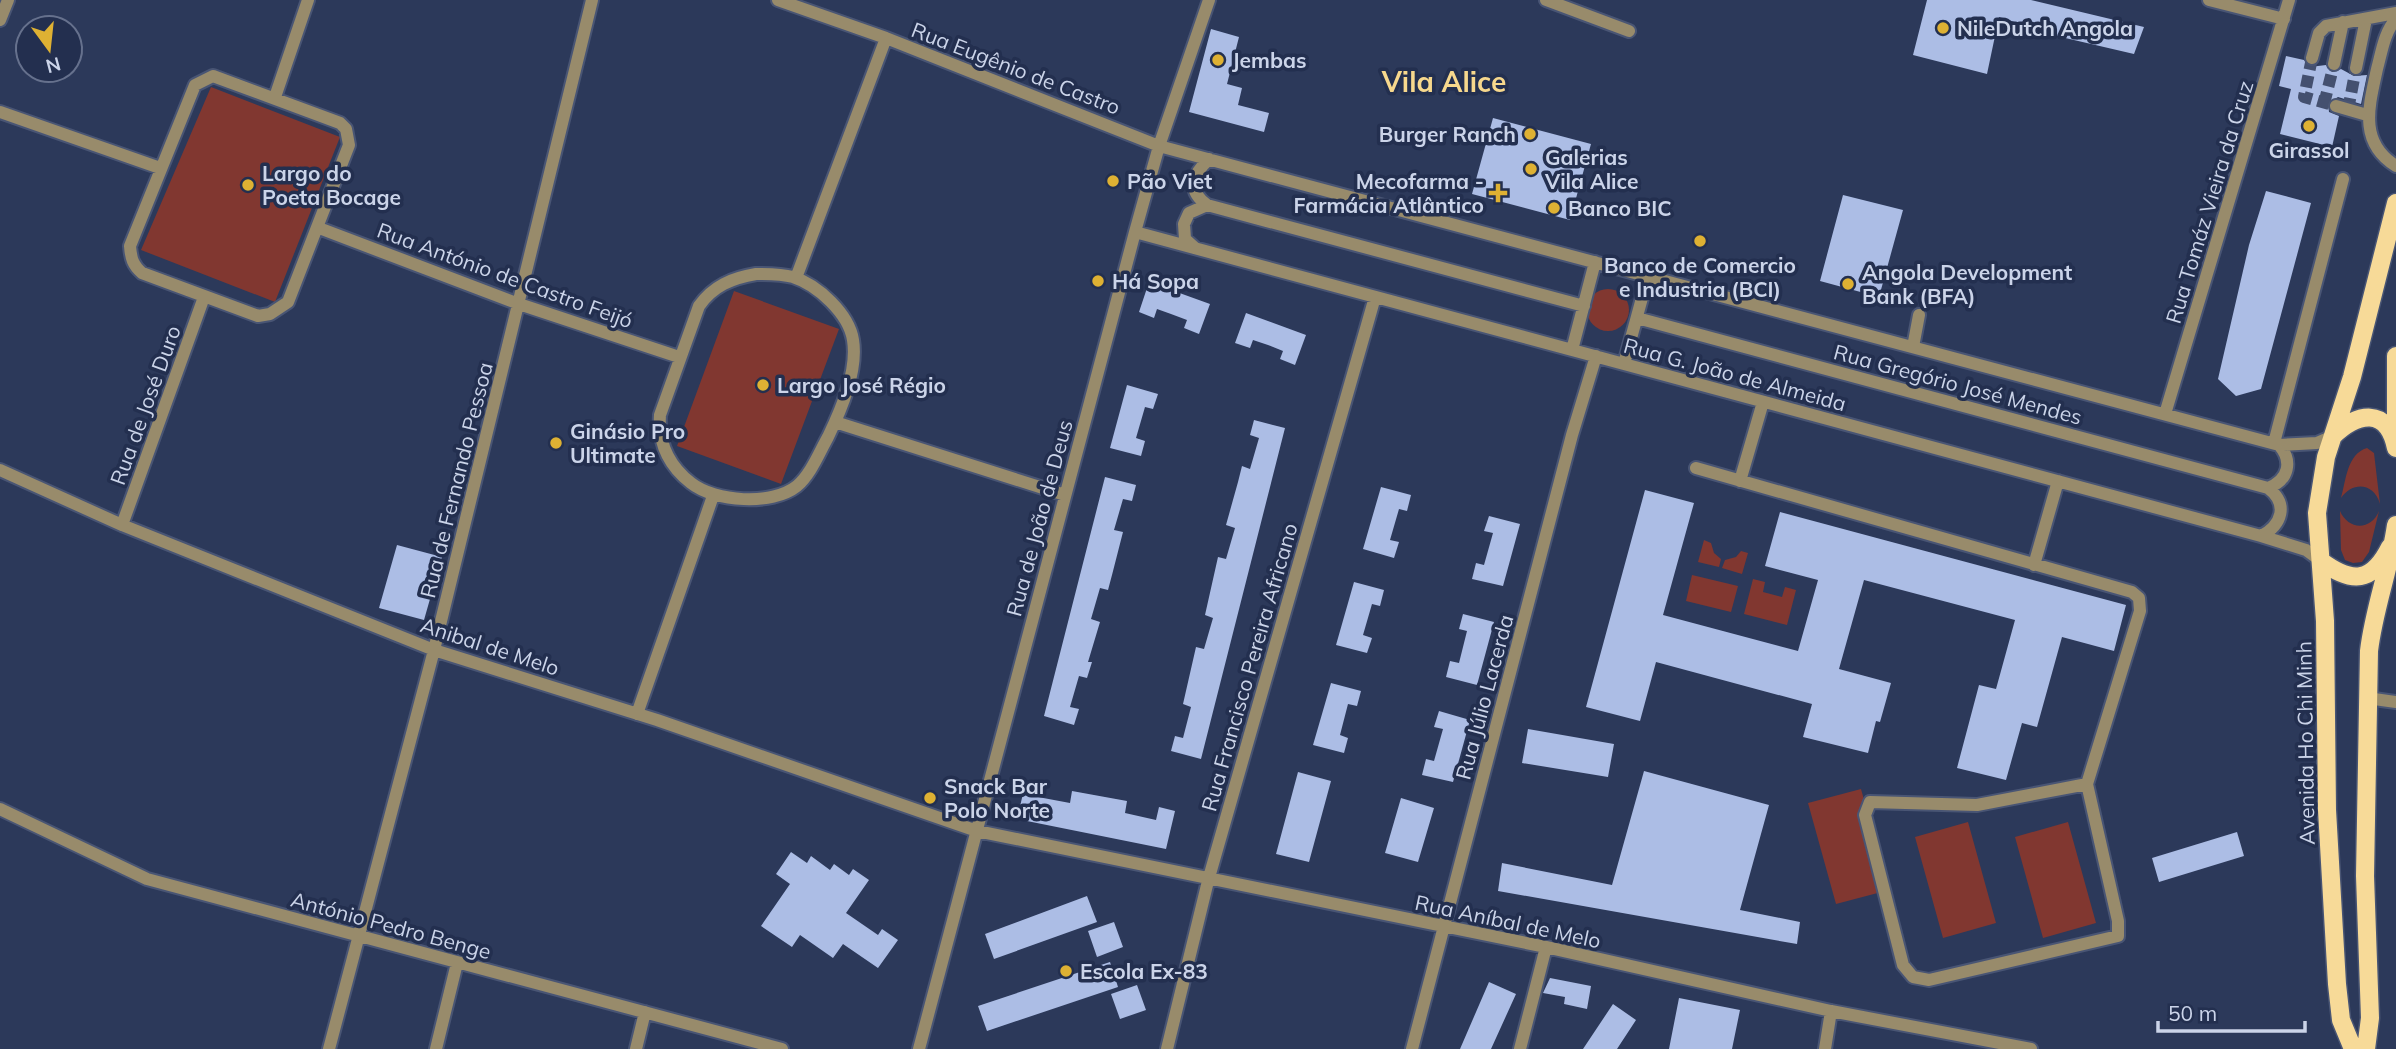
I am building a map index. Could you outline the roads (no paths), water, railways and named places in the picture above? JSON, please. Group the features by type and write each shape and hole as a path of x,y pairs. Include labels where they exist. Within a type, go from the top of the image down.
{"main road":[{"name":"Avenida Ho Chi Minh","path":"2353,1049 2342,1020 2337,984 2327,810 2327,696 2321,561 2316,530 2318,493 2352,377 2396,203"},
{"path":"2396,356 2396,435"},
{"path":"2333,436 2348,422 2358,417 2370,417 2383,422 2390,430 2396,448"},
{"path":"2321,561 2347,576 2364,576 2375,569 2384,558 2395,528"},
{"path":"2365,1049 2370,1018 2365,876 2367,698 2372,628 2392,556 2395,528"}],"street":[{"path":"0,20 8,0"},
{"path":"275,97 308,0"},
{"name":"Rua de Fernando Pessoa","path":"329,1049 434,650 592,0"},
{"name":"Rua Eugênio de Castro","path":"778,0 886,38 1159,146"},
{"name":"Rua de João de Deus","path":"919,1049 1135,232 1159,146 1209,0"},
{"path":"1546,0 1629,31"},
{"path":"2209,0 2284,19"},
{"name":"Rua Tomáz Vieira da Cruz","path":"2165,414 2289,0"},
{"path":"2312,58 2322,28 2396,13"},
{"path":"2356,68 2366,19"},
{"path":"2396,19 2386,35 2367,114 2375,146 2396,166"},
{"path":"2334,64 2343,22"},
{"path":"796,278 886,38"},
{"path":"212,76 275,97 340,123 349,137 349,145 319,228 288,302 280,309 258,316 142,273 134,267 130,246 194,85 201,79 212,76"},
{"path":"2336,106 2367,114"},
{"path":"0,113 160,169"},
{"path":"1159,146 2277,444 2317,443 2333,436"},
{"path":"1209,159 1194,177 1193,183 1197,196 1207,205 1584,306"},
{"path":"2277,444 2343,179"},
{"path":"1196,249 1185,240 1185,219 1194,209 1207,205"},
{"name":"Rua António de Castro Feijó","path":"319,228 519,304 679,357"},
{"name":"Rua G. João de Almeida","path":"1135,232 2261,536 2306,550 2321,561"},
{"path":"1572,350 1595,262"},
{"path":"756,274 796,278 825,296 839,311 854,341 846,389 835,422 808,473 787,492 771,497 713,496 682,476 662,447 659,433 660,415 679,357 699,306 708,294 720,285 756,274"},
{"path":"1624,364 1648,276"},
{"name":"Rua de José Duro","path":"122,526 204,297"},
{"name":"Rua Francisco Pereira Africano","path":"1167,1049 1208,881 1375,297"},
{"path":"1913,347 1919,315"},
{"name":"Rua Gregório José Mendes","path":"1637,318 2268,488"},
{"name":"Rua Júlio Lacerda","path":"1412,1049 1572,435 1597,356"},
{"path":"1740,481 1763,402"},
{"path":"835,422 1065,495"},
{"path":"2261,536 2274,527 2281,513 2279,499 2268,488 2281,481 2288,468 2285,452 2277,444"},
{"path":"1696,468 2132,592 2139,598 2140,611 2087,784 2118,921 2118,936 1929,980 1913,977 1903,965 1865,815 1870,802 1977,805 2087,784"},
{"name":"Anibal de Melo","path":"0,470 122,526 434,650 637,714 977,831"},
{"path":"2034,565 2058,481"},
{"path":"637,714 713,496"},
{"path":"2367,698 2396,702"},
{"name":"António Pedro Benge","path":"0,809 147,879 782,1049"},
{"name":"Rua Aníbal de Melo","path":"977,831 1208,881 1546,947 1831,1011 2007,1047 2031,1049"},
{"path":"1520,1049 1546,947"},
{"path":"436,1049 457,962"},
{"path":"1825,1049 1831,1011"},
{"path":"636,1049 645,1012"}],"tunnel":[{"path":"2312,58 2304,97 2336,106"},
{"path":"2324,104 2334,64"},
{"path":"2348,110 2356,68"}],"place":[{"name":"NileDutch Angola","path":"1943,28"},
{"name":"Jembas","path":"1218,60"},
{"name":"Girassol","path":"2309,126"},
{"name":"Burger Ranch","path":"1530,134"},
{"name":"Galerias Vila Alice","path":"1531,169"},
{"name":"Pão Viet","path":"1113,181"},
{"name":"Largo do Poeta Bocage","path":"248,185"},
{"name":"Mecofarma - Farmácia Atlântico","path":"1498,193"},
{"name":"Banco BIC","path":"1554,208"},
{"name":"Banco de Comercio e Industria (BCI)","path":"1700,241"},
{"name":"Há Sopa","path":"1098,281"},
{"name":"Angola Development Bank (BFA)","path":"1848,284"},
{"name":"Largo José Régio","path":"763,385"},
{"name":"Ginásio Pro Ultimate","path":"556,443"},
{"name":"Snack Bar Polo Norte","path":"930,798"},
{"name":"Escola Ex-83","path":"1066,971"}],"district":[{"name":"Vila Alice","path":"1444,81"}]}
